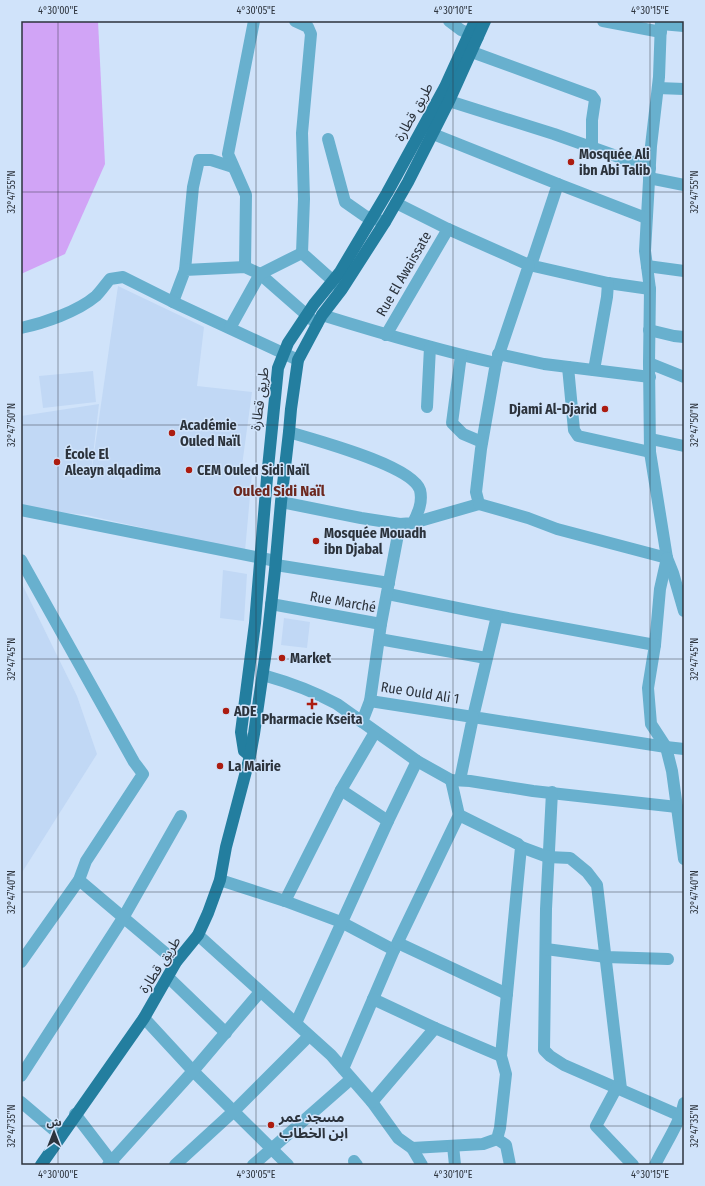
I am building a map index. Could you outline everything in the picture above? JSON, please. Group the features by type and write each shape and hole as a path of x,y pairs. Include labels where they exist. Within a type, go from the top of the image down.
{"main road":[{"name":"طريق قطارة","path":"41,1165 75,1114 144,1018 176,962 198,935 208,913 220,880 226,847 250,756 263,675 276,563 291,409 298,360 320,320 385,222 433,134 472,52 475,21"},
{"name":"طريق قطارة","path":"250,756 244,751 241,732 255,623 272,420 278,368 288,343 306,315 340,272 387,193 474,36 485,21"}],"street":[{"path":"244,267 246,195 228,154 254,21"},
{"path":"295,21 308,27 311,34 302,132 304,199 302,253"},
{"path":"449,21 461,30 474,36"},
{"path":"603,21 661,26 684,26"},
{"path":"661,26 658,88 649,173 645,251 650,289 650,452 667,558 660,589 655,645 648,688 651,724 666,747 672,771 680,812 684,860"},
{"path":"472,52 592,96 594,100 592,148"},
{"path":"658,88 684,89"},
{"path":"449,101 554,134 592,148 649,173 684,185"},
{"path":"433,134 646,218"},
{"path":"328,139 345,202 364,216 385,222"},
{"path":"173,302 185,270 193,187 199,160 212,160 233,167"},
{"path":"479,504 476,492 482,442 497,359 558,184"},
{"path":"396,203 529,265 608,283 650,289"},
{"name":"Rue El Awaissate","path":"386,335 448,228"},
{"path":"230,328 260,274 302,253"},
{"path":"302,253 342,289"},
{"path":"647,266 684,271"},
{"path":"185,270 244,267 260,274 306,315 320,320 386,335 461,355 650,377"},
{"path":"21,328 39,324 76,308 96,296 110,279 123,277 298,360"},
{"path":"594,370 607,297 608,283"},
{"path":"649,330 684,337"},
{"path":"427,407 430,347"},
{"path":"461,355 452,423 463,434 482,442"},
{"path":"649,363 684,377"},
{"path":"568,367 574,430 578,436 650,452"},
{"path":"289,432 376,460 413,480 420,490 421,505 413,523"},
{"path":"651,439 684,446"},
{"path":"281,502 360,518 400,524 413,523 479,504 528,518 557,529 667,558 679,574 684,611"},
{"path":"21,510 260,557 276,563 497,616 655,645"},
{"path":"381,624 400,524"},
{"path":"21,560 134,762 143,774 86,861 79,880 21,962"},
{"name":"Rue Marché","path":"271,604 381,624 370,700 362,722"},
{"path":"497,616 472,717 684,749"},
{"path":"379,639 486,658"},
{"path":"263,675 324,697 417,761 455,780 533,791 552,792 680,812"},
{"name":"Rue Ould Ali 1","path":"370,700 472,717 455,780"},
{"path":"285,901 341,790 375,732"},
{"path":"296,1023 388,820 417,761"},
{"path":"343,1069 396,946 459,815 455,780"},
{"path":"341,790 388,820"},
{"path":"552,792 548,857 544,1050 564,1065 682,1116"},
{"path":"459,815 518,844 521,847 548,857 570,858 587,872 598,885 619,1088 596,1126 633,1165"},
{"path":"21,1076 123,918 182,816"},
{"path":"497,1139 500,1128 506,1074 501,1056 521,847"},
{"path":"79,880 176,962"},
{"path":"220,880 285,901 341,922 507,994"},
{"path":"198,935 331,1055 372,1102 398,1138 412,1148 422,1165"},
{"path":"546,949 606,957 668,959"},
{"path":"168,977 226,1033"},
{"path":"75,1114 111,1164 260,992"},
{"path":"373,999 435,1028 501,1056"},
{"path":"144,1018 193,1071 288,1165"},
{"path":"372,1102 435,1028"},
{"path":"175,1165 234,1111 309,1036"},
{"path":"254,1165 351,1079"},
{"path":"21,1102 61,1136"},
{"path":"655,1165 663,1147 682,1116 684,1103"},
{"path":"412,1148 483,1144 497,1139"},
{"path":"497,1139 506,1145 510,1165"},
{"path":"452,1146 455,1165"}],"shaded area":[{"path":"21,21 98,21 105,164 65,254 21,274"},
{"name":"Académie Ouled Naïl","path":"118,286 204,327 197,386 252,392 241,473 252,474 245,551 86,515 21,508 21,416 99,404 90,481"},
{"path":"93,371 96,402 43,408 39,376"},
{"path":"223,570 247,574 244,621 220,618"},
{"path":"21,582 77,696 97,754 21,874"},
{"path":"284,618 310,622 307,648 281,645"}],"place":[{"name":"Mosquée Ali ibn Abi Talib","path":"571,162"},
{"name":"Djami Al-Djarid","path":"605,409"},
{"name":"Académie Ouled Naïl","path":"172,433"},
{"name":"École El Aleayn alqadima","path":"57,462"},
{"name":"CEM Ouled Sidi Naïl","path":"189,470"},
{"name":"Mosquée Mouadh ibn Djabal","path":"316,541"},
{"name":"Market","path":"282,658"},
{"name":"Pharmacie Kseita","path":"312,704"},
{"name":"ADE","path":"226,711"},
{"name":"La Mairie","path":"220,766"},
{"name":"مسجد عمر ابن الخطاب","path":"271,1125"}],"district":[{"name":"Ouled Sidi Naïl","path":"279,491"}]}
